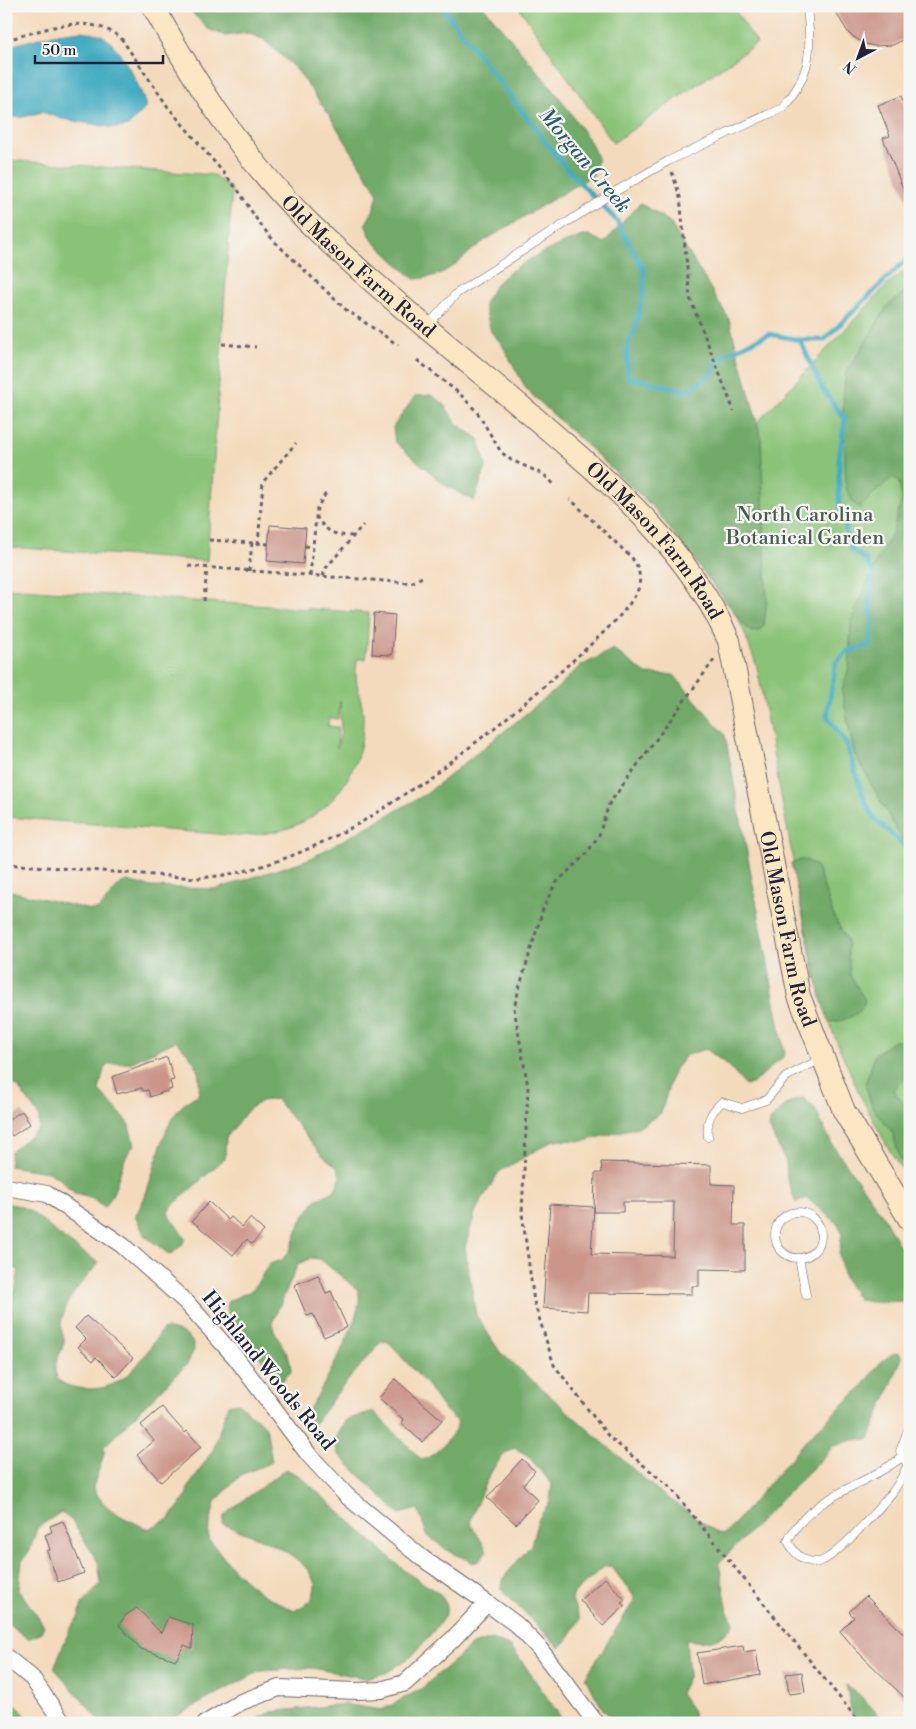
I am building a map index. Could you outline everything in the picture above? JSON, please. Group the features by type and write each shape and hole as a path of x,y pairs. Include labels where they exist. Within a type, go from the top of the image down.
{"street":[{"name":"Old Mason Farm Road","path":"153,6 213,108 243,151 273,186 309,222 427,327 561,440 649,522 697,580 719,618 729,640 798,996 844,1111 910,1220"},
{"name":"Highland Woods Road","path":"6,1187 47,1194 122,1245 187,1303 236,1358 309,1455 347,1496 422,1558 517,1625 539,1648 596,1723"},
{"path":"206,1723 241,1702 279,1688 365,1691 381,1690 405,1683 453,1639 487,1603"},
{"path":"6,1657 32,1678 63,1723"}],"lane":[{"path":"427,327 457,293 611,194 668,161 782,108 796,92 808,67 811,48 807,6"},
{"path":"708,1137 706,1122 713,1110 722,1102 742,1108 766,1100 786,1076 823,1059"},
{"path":"796,1212 811,1216 820,1227 821,1234 817,1248 812,1254 799,1258 792,1257 779,1248 775,1233 782,1219 796,1212"},
{"path":"799,1258 806,1295"},
{"path":"902,1457 886,1470 814,1508 794,1529 788,1541 799,1556 807,1561 820,1562 840,1549 892,1493 909,1469 900,1451 910,1426"}],"path":[{"path":"6,40 67,24 85,23 111,31 121,38 168,107 238,190 259,223 275,242 346,309 398,345"},
{"path":"668,161 680,197 690,298 734,412"},
{"path":"222,344 256,347"},
{"path":"417,360 460,394 477,412 501,452 511,460 543,474 556,486"},
{"path":"258,544 263,482 296,443"},
{"path":"310,575 316,515 319,502 326,493"},
{"path":"6,864 194,878 222,877 254,868 317,844 359,824 469,750 535,695 600,636 622,612 639,587 639,567 632,558 570,499"},
{"path":"316,515 329,532 354,536"},
{"path":"323,576 326,568 363,525"},
{"path":"209,540 268,544"},
{"path":"249,571 252,543"},
{"path":"304,546 313,547"},
{"path":"188,566 411,583 422,577"},
{"path":"204,601 207,568"},
{"path":"729,640 609,804 599,835 587,853 555,884 543,909 514,1008 528,1087 522,1213 534,1302 554,1365 609,1437 670,1487 860,1723"}],"green space":[{"path":"186,6 483,6 560,98 591,143 598,160 593,175 481,243 448,269 439,274 414,279 373,241 365,225 373,211 378,194 329,115 297,70 263,39 247,33 226,36 208,29"},
{"path":"518,6 732,6 757,43 613,143"},
{"path":"6,160 214,175 232,189 207,561 6,547"},
{"path":"640,203 670,222 729,319 761,437 767,599 764,625 760,631 751,632 744,625 654,508 527,390 501,343 491,332 484,304 499,281 516,267 568,241 589,235 604,243"},
{"name":"North Carolina Botanical Garden","path":"910,267 910,1182 890,1151 860,1095 833,1033 814,972 757,667 743,629 720,586 668,517 889,283"},
{"path":"910,287 910,854 854,753 842,692 849,667 851,621 879,556 892,533 902,499 899,482 893,477 860,508 854,504 846,488 843,399 846,373 887,307"},
{"path":"431,395 443,403 457,424 479,439 486,467 474,501 445,485 395,442 393,427 415,396"},
{"path":"6,588 369,613 366,659 357,659 356,671 363,716 362,738 358,754 344,784 335,797 310,818 283,830 241,836 6,817","holes":["340,701 341,733 337,748 338,727 328,726 329,718 338,719"]},
{"path":"613,649 646,674 674,675 725,735 785,1055 752,1084 745,1085 727,1065 706,1049 686,1055 673,1072 661,1113 641,1126 585,1141 554,1140 499,1172 476,1210 465,1247 476,1315 500,1352 658,1491 718,1533 724,1534 809,1437 863,1386 880,1363 892,1354 899,1353 902,1358 869,1439 853,1440 834,1446 719,1563 728,1612 734,1623 719,1638 707,1641 686,1640 689,1675 680,1693 693,1711 693,1723 619,1723 604,1711 585,1678 634,1601 633,1595 611,1566 604,1567 574,1593 572,1600 580,1619 566,1642 559,1647 500,1589 505,1576 531,1545 538,1520 550,1501 552,1484 527,1455 515,1448 507,1452 493,1469 487,1480 470,1523 487,1550 480,1560 474,1563 447,1550 427,1535 418,1509 399,1514 337,1453 335,1438 346,1420 373,1411 422,1460 438,1450 449,1439 456,1427 458,1422 443,1408 427,1385 387,1341 380,1343 338,1392 315,1423 308,1423 304,1418 340,1354 349,1334 356,1316 359,1301 358,1290 320,1259 311,1258 298,1264 272,1323 289,1357 290,1364 291,1372 280,1383 227,1315 228,1301 253,1290 269,1264 282,1260 290,1250 301,1221 316,1200 334,1191 341,1178 337,1167 321,1154 276,1099 261,1101 248,1110 226,1138 225,1158 171,1207 168,1213 185,1239 182,1245 170,1255 145,1236 135,1216 142,1204 167,1128 174,1115 183,1105 199,1094 199,1077 195,1064 176,1041 130,1063 109,1064 104,1069 99,1090 128,1122 134,1145 125,1160 114,1192 105,1207 87,1196 74,1193 60,1179 48,1172 9,1166 11,1151 39,1129 39,1116 18,1087 6,1081 6,890 91,910 99,909 120,884 127,881 151,887 217,889 309,859 426,794 553,692 579,667"},
{"path":"801,860 808,861 817,867 834,917 847,940 850,975 865,1000 860,1010 851,1017 829,1022 822,1002 791,863"},
{"path":"894,1041 903,1041 910,1051 910,1075 893,1089 910,1113 910,1173 901,1161 892,1132 872,1107 865,1084 875,1054"},
{"path":"803,1098 814,1107 832,1144 883,1216 910,1265 910,1301 872,1302 859,1300 844,1278 839,1255 842,1232 838,1224 807,1198 796,1203 787,1179 786,1162 769,1128 770,1121 783,1107 797,1099"},
{"path":"10,1204 32,1212 63,1238 99,1263 71,1298 63,1315 61,1326 64,1342 55,1367 57,1378 62,1383 78,1388 94,1389 107,1387 119,1381 137,1365 162,1330 171,1329 182,1333 193,1344 194,1349 187,1364 104,1447 104,1454 93,1487 103,1502 116,1513 148,1529 169,1519 186,1497 188,1488 214,1448 228,1405 238,1403 266,1427 272,1462 241,1475 215,1502 208,1533 210,1541 236,1572 259,1592 294,1611 311,1601 315,1586 311,1574 302,1564 277,1547 223,1524 224,1516 229,1511 286,1469 301,1477 406,1572 440,1594 447,1605 446,1613 438,1626 412,1656 386,1673 364,1678 312,1668 260,1671 163,1723 102,1723 54,1668 69,1631 79,1616 82,1604 101,1584 98,1562 72,1521 61,1512 37,1528 30,1550 22,1561 19,1590 44,1626 40,1634 28,1639 6,1622 6,1325 10,1317 19,1270 6,1265 6,1205"},
{"path":"492,1639 509,1646 518,1656 565,1723 248,1723 271,1712 343,1704 382,1710 421,1689 472,1645"},
{"path":"846,1685 861,1696 886,1723 854,1723"},
{"path":"6,1695 33,1723 6,1723"}],"water":[{"path":"81,31 101,35 115,47 129,67 146,108 128,126 115,128 62,119 42,112 23,117 6,117 6,47 50,35"}],"building":[{"path":"832,6 910,6 910,36 893,45 874,46 865,44 849,34"},
{"path":"901,96 910,119 909,204 883,138 890,136 878,105"},
{"path":"270,525 306,528 303,564 267,561"},
{"path":"374,613 395,615 392,655 372,654"},
{"path":"167,1057 174,1080 170,1081 172,1089 150,1097 148,1090 143,1091 142,1088 117,1094 112,1077"},
{"path":"22,1111 30,1124 12,1136 6,1127 6,1121"},
{"path":"601,1162 711,1165 711,1184 734,1185 733,1225 745,1225 745,1270 699,1269 699,1286 692,1286 692,1294 588,1293 587,1311 543,1308 550,1204 594,1207 591,1254 673,1256 674,1202 623,1202 623,1212 594,1212 595,1173 602,1173"},
{"path":"209,1202 228,1220 231,1217 242,1227 250,1218 264,1231 252,1244 247,1239 233,1255 192,1221"},
{"path":"318,1275 326,1293 331,1291 347,1327 324,1337 313,1314 307,1316 294,1285"},
{"path":"86,1316 133,1358 116,1377 96,1357 93,1361 78,1347 86,1339 75,1328"},
{"path":"395,1379 442,1420 422,1442 401,1423 404,1420 379,1398"},
{"path":"162,1407 185,1433 187,1431 201,1447 161,1482 137,1455 154,1441 141,1425"},
{"path":"522,1459 535,1471 523,1485 538,1500 516,1524 487,1498"},
{"path":"63,1521 84,1573 58,1582 47,1551 50,1550 45,1535 52,1532 50,1526"},
{"path":"605,1578 625,1600 621,1603 625,1606 603,1626 580,1600"},
{"path":"866,1596 910,1640 910,1703 856,1650 840,1631 854,1617 849,1612"},
{"path":"137,1608 161,1633 168,1617 193,1625 192,1648 184,1645 176,1660 141,1649 119,1625 126,1615"},
{"path":"743,1646 744,1652 756,1650 760,1675 702,1685 697,1653"},
{"path":"802,1672 805,1692 789,1694 786,1674"}],"waterway":[{"name":"Morgan Creek","path":"441,6 566,168 617,221 644,270 644,291 635,329 627,346 628,377 686,391 706,379 726,354 769,334 800,340 824,340 910,256"},
{"path":"800,340 823,390 845,419 839,458 839,502 851,549 866,560 873,573 869,599 873,621 870,645 848,651 836,663 827,716 846,743 865,801 874,818 910,851"}]}
